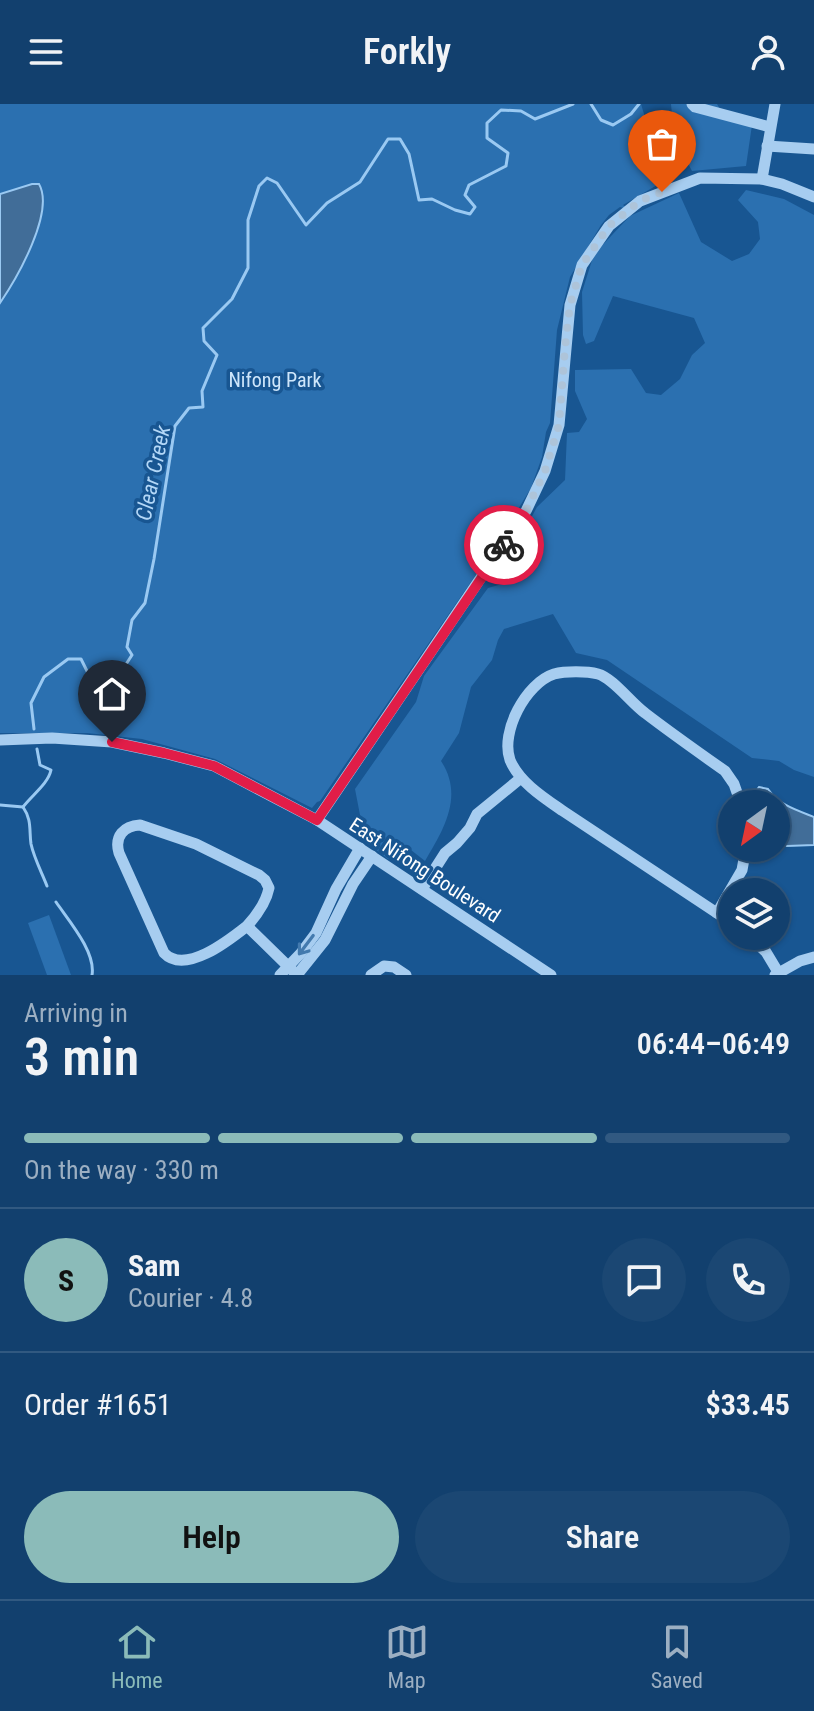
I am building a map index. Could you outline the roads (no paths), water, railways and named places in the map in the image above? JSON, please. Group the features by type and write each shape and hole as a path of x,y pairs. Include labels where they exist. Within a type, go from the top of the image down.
{"street":[{"path":"692,104 770,127"},
{"path":"762,179 775,104"},
{"path":"767,146 812,148"},
{"path":"317,820 526,511 545,471 559,425 570,305 582,265 609,226 640,201 700,178 762,179 814,197"},
{"path":"736,790 725,771 642,712 610,681 598,674 567,672 552,675 535,686 512,721 507,749 521,778 563,811 717,913 743,862"},
{"name":"East Nifong Boulevard","path":"0,740 52,738 97,741 214,766 317,820 551,975"},
{"path":"422,889 445,853 470,828 477,814 521,778"},
{"path":"140,825 196,844 259,875 269,888 267,898 247,926 219,948 184,963 168,958 119,853 117,845 124,829 140,825"},
{"path":"335,908 360,848"},
{"path":"247,926 292,973 316,933 372,856"},
{"path":"764,950 777,974 814,957"},
{"path":"371,975 384,966 394,967 406,975"}],"waterway":[{"name":"Clear Creek","path":"34,729 31,703 44,677 68,659 81,659 90,677 105,681 121,672 132,655 127,647 132,620 145,603 175,426 189,408 203,407 202,391 217,355 204,341 203,328 232,299 248,268 248,220 259,186 267,178 277,183 306,225 327,203 360,182 388,139 400,139 409,154 419,200 432,199 470,214 475,207 465,195 469,185 506,166 508,153 487,138 487,123 501,110 521,111 535,119 573,104"},
{"name":"Clear Creek","path":"591,104 601,120 613,125 631,114 639,104"},
{"path":"0,805 23,807 47,780 51,770 40,765 37,749"},
{"path":"23,807 29,821 32,849 47,886"},
{"path":"56,902 86,947 92,975"}],"park label":[{"name":"Nifong Park","path":"275,380"}]}
